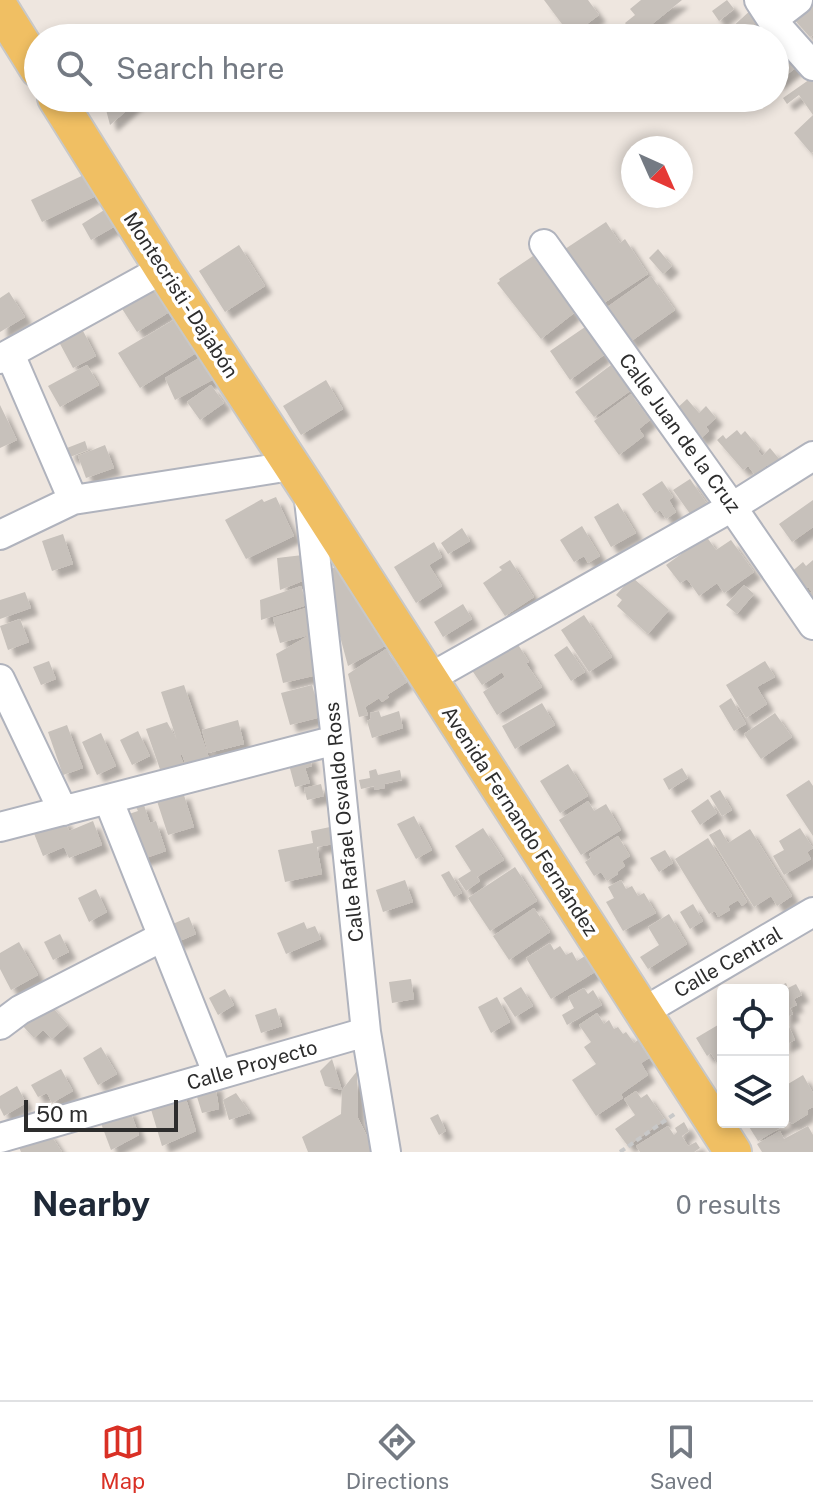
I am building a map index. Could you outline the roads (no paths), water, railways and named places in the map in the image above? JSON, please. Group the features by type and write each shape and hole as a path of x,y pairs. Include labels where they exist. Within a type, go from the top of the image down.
{"main road":[{"path":"0,8 24,47"},
{"name":"Montecristi - Dajabón","path":"65,112 300,478"},
{"name":"Avenida Fernando Fernández","path":"300,478 733,1152"}],"street":[{"path":"765,10 798,0"},
{"path":"789,38 813,66"},
{"name":"Calle Juan de la Cruz","path":"544,244 813,625"},
{"path":"73,500 5,357 163,269"},
{"path":"428,679 732,507 813,456"},
{"path":"0,535 73,500 300,478"},
{"name":"Calle Rafael Osvaldo Ross","path":"300,478 336,740 366,1032 386,1152"},
{"path":"0,679 63,811"},
{"path":"0,827 336,740"},
{"path":"108,799 218,1075"},
{"name":"Calle Central","path":"643,1012 813,912"},
{"path":"0,1025 20,1010 162,937"},
{"name":"Calle Proyecto","path":"0,1138 366,1032"}]}
